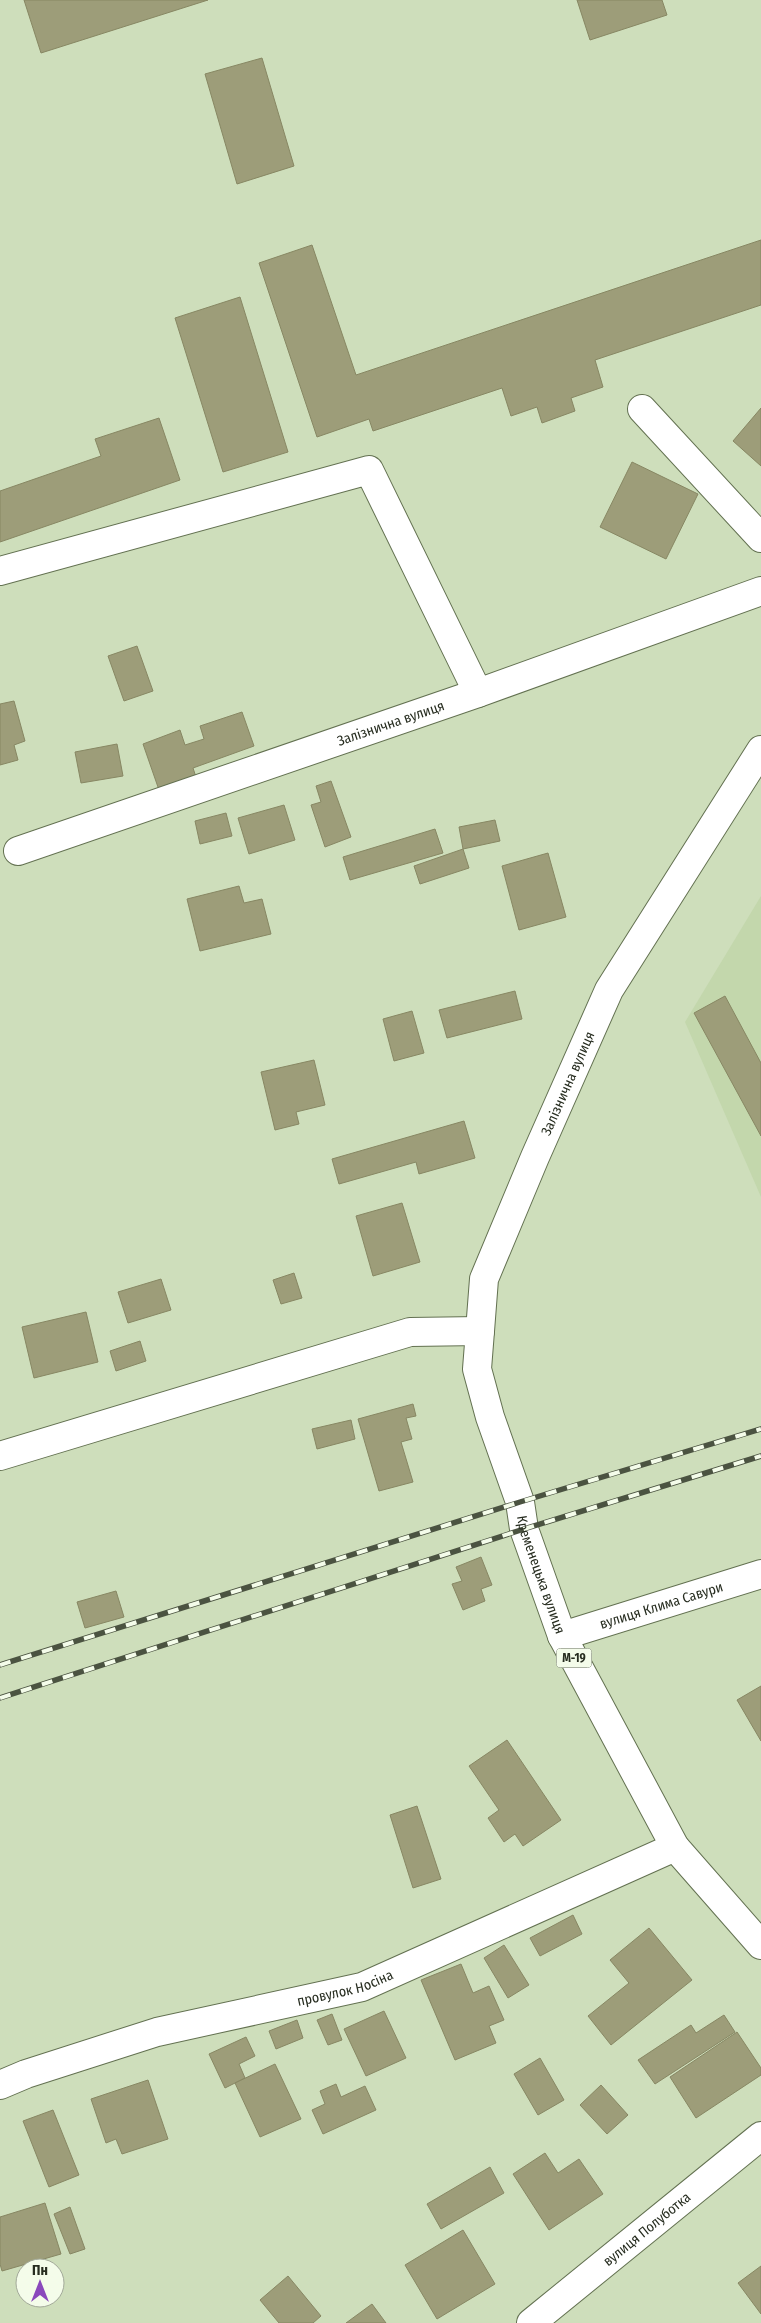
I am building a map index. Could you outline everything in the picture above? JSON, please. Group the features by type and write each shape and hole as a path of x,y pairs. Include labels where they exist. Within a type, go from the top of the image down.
{"main road":[{"path":"642,409 761,538"},
{"path":"0,571 369,470 478,693"},
{"name":"Залізнична вулиця","path":"18,851 478,693 761,591"},
{"name":"Залізнична вулиця","path":"480,1331 484,1279 535,1157 609,990 761,750"},
{"path":"0,1456 410,1332 480,1331"},
{"name":"Кременецька вулиця","path":"480,1331 477,1369 490,1417 520,1502 524,1529 562,1636 675,1847 761,1944"},
{"name":"вулиця Клима Савури","path":"562,1636 761,1574"},
{"name":"провулок Носіна","path":"0,2085 26,2074 157,2032 362,1987 675,1847"},
{"name":"вулиця Полуботка","path":"531,2323 761,2136"}],"shaded area":[{"path":"761,896 761,1197 685,1022"}],"building":[{"path":"24,0 208,0 41,53"},
{"path":"577,0 662,0 667,15 590,40"},
{"path":"262,58 294,166 237,184 205,74"},
{"path":"761,240 761,305 595,360 603,387 571,398 575,411 542,423 537,407 511,416 502,388 373,431 369,419 317,437 259,263 312,245 356,375"},
{"path":"240,297 288,452 223,472 175,318"},
{"path":"761,408 761,466 733,441"},
{"path":"159,418 180,480 0,542 0,491 101,456 95,439"},
{"path":"632,462 698,494 666,559 600,527"},
{"path":"137,646 153,691 124,701 108,656"},
{"path":"14,701 25,741 14,745 18,760 0,765 0,704"},
{"path":"242,712 254,746 193,768 196,777 159,790 143,744 180,730 185,745 204,739 200,726"},
{"path":"117,744 123,776 81,783 75,752"},
{"path":"331,781 351,837 325,847 311,805 321,802 316,786"},
{"path":"284,805 295,840 249,854 238,818"},
{"path":"226,813 232,836 200,844 195,821"},
{"path":"495,820 500,841 463,849 459,827"},
{"path":"435,829 443,853 350,880 343,857"},
{"path":"463,849 469,868 420,884 414,866"},
{"path":"548,853 566,917 519,930 502,866"},
{"path":"239,886 244,903 262,899 271,934 200,951 187,899"},
{"path":"515,991 522,1019 447,1038 439,1010"},
{"path":"725,996 761,1063 761,1136 694,1013"},
{"path":"412,1011 424,1053 394,1061 383,1019"},
{"path":"314,1060 325,1105 296,1112 299,1124 275,1130 261,1072"},
{"path":"464,1121 475,1158 419,1174 416,1162 339,1184 332,1159"},
{"path":"402,1203 420,1262 373,1276 356,1216"},
{"path":"294,1273 302,1298 281,1304 273,1280"},
{"path":"161,1279 171,1310 128,1323 118,1292"},
{"path":"86,1312 98,1362 34,1378 22,1327"},
{"path":"140,1341 146,1361 116,1371 110,1351"},
{"path":"413,1404 416,1416 406,1418 412,1439 401,1442 413,1482 379,1491 358,1419"},
{"path":"351,1420 355,1439 317,1449 312,1429"},
{"path":"481,1557 492,1585 481,1589 485,1601 463,1610 452,1584 462,1581 456,1567"},
{"path":"116,1591 124,1617 85,1628 77,1602"},
{"path":"761,1686 761,1741 737,1700"},
{"path":"507,1740 561,1820 523,1846 515,1834 504,1842 488,1818 499,1810 469,1766"},
{"path":"417,1806 441,1879 413,1888 390,1815"},
{"path":"573,1915 582,1934 540,1956 530,1938"},
{"path":"649,1928 692,1980 611,2045 588,2016 629,1983 610,1960"},
{"path":"504,1945 529,1985 508,1998 484,1958"},
{"path":"461,1964 473,1993 489,1986 504,2020 489,2026 496,2043 455,2060 421,1980"},
{"path":"384,2011 406,2058 366,2076 344,2029"},
{"path":"332,2014 342,2040 328,2045 317,2020"},
{"path":"724,2015 735,2032 655,2084 638,2060 691,2025 696,2033"},
{"path":"297,2020 303,2038 276,2049 269,2031"},
{"path":"737,2032 761,2068 761,2075 696,2118 670,2077"},
{"path":"246,2037 255,2056 239,2064 245,2078 225,2088 209,2054"},
{"path":"540,2058 564,2100 538,2115 514,2074"},
{"path":"275,2064 301,2119 260,2137 235,2083"},
{"path":"148,2080 168,2139 122,2154 116,2139 106,2143 91,2099"},
{"path":"336,2084 341,2097 365,2086 376,2110 323,2134 312,2110 325,2104 320,2091"},
{"path":"601,2085 628,2115 607,2134 580,2105"},
{"path":"53,2110 79,2175 49,2187 23,2121"},
{"path":"545,2153 558,2173 579,2159 603,2194 549,2230 513,2174"},
{"path":"490,2167 504,2193 441,2229 427,2204"},
{"path":"45,2203 61,2254 47,2258 15,2258 15,2267 2,2271 0,2264 0,2217"},
{"path":"70,2207 85,2249 70,2254 54,2214"},
{"path":"463,2230 495,2284 437,2319 405,2265"},
{"path":"761,2266 761,2314 738,2283"},
{"path":"288,2276 321,2316 313,2323 279,2323 260,2300"},
{"path":"372,2304 386,2323 346,2323"}],"railway":[{"path":"0,1665 520,1502 761,1429"},
{"path":"0,1698 524,1529 761,1456"}]}
